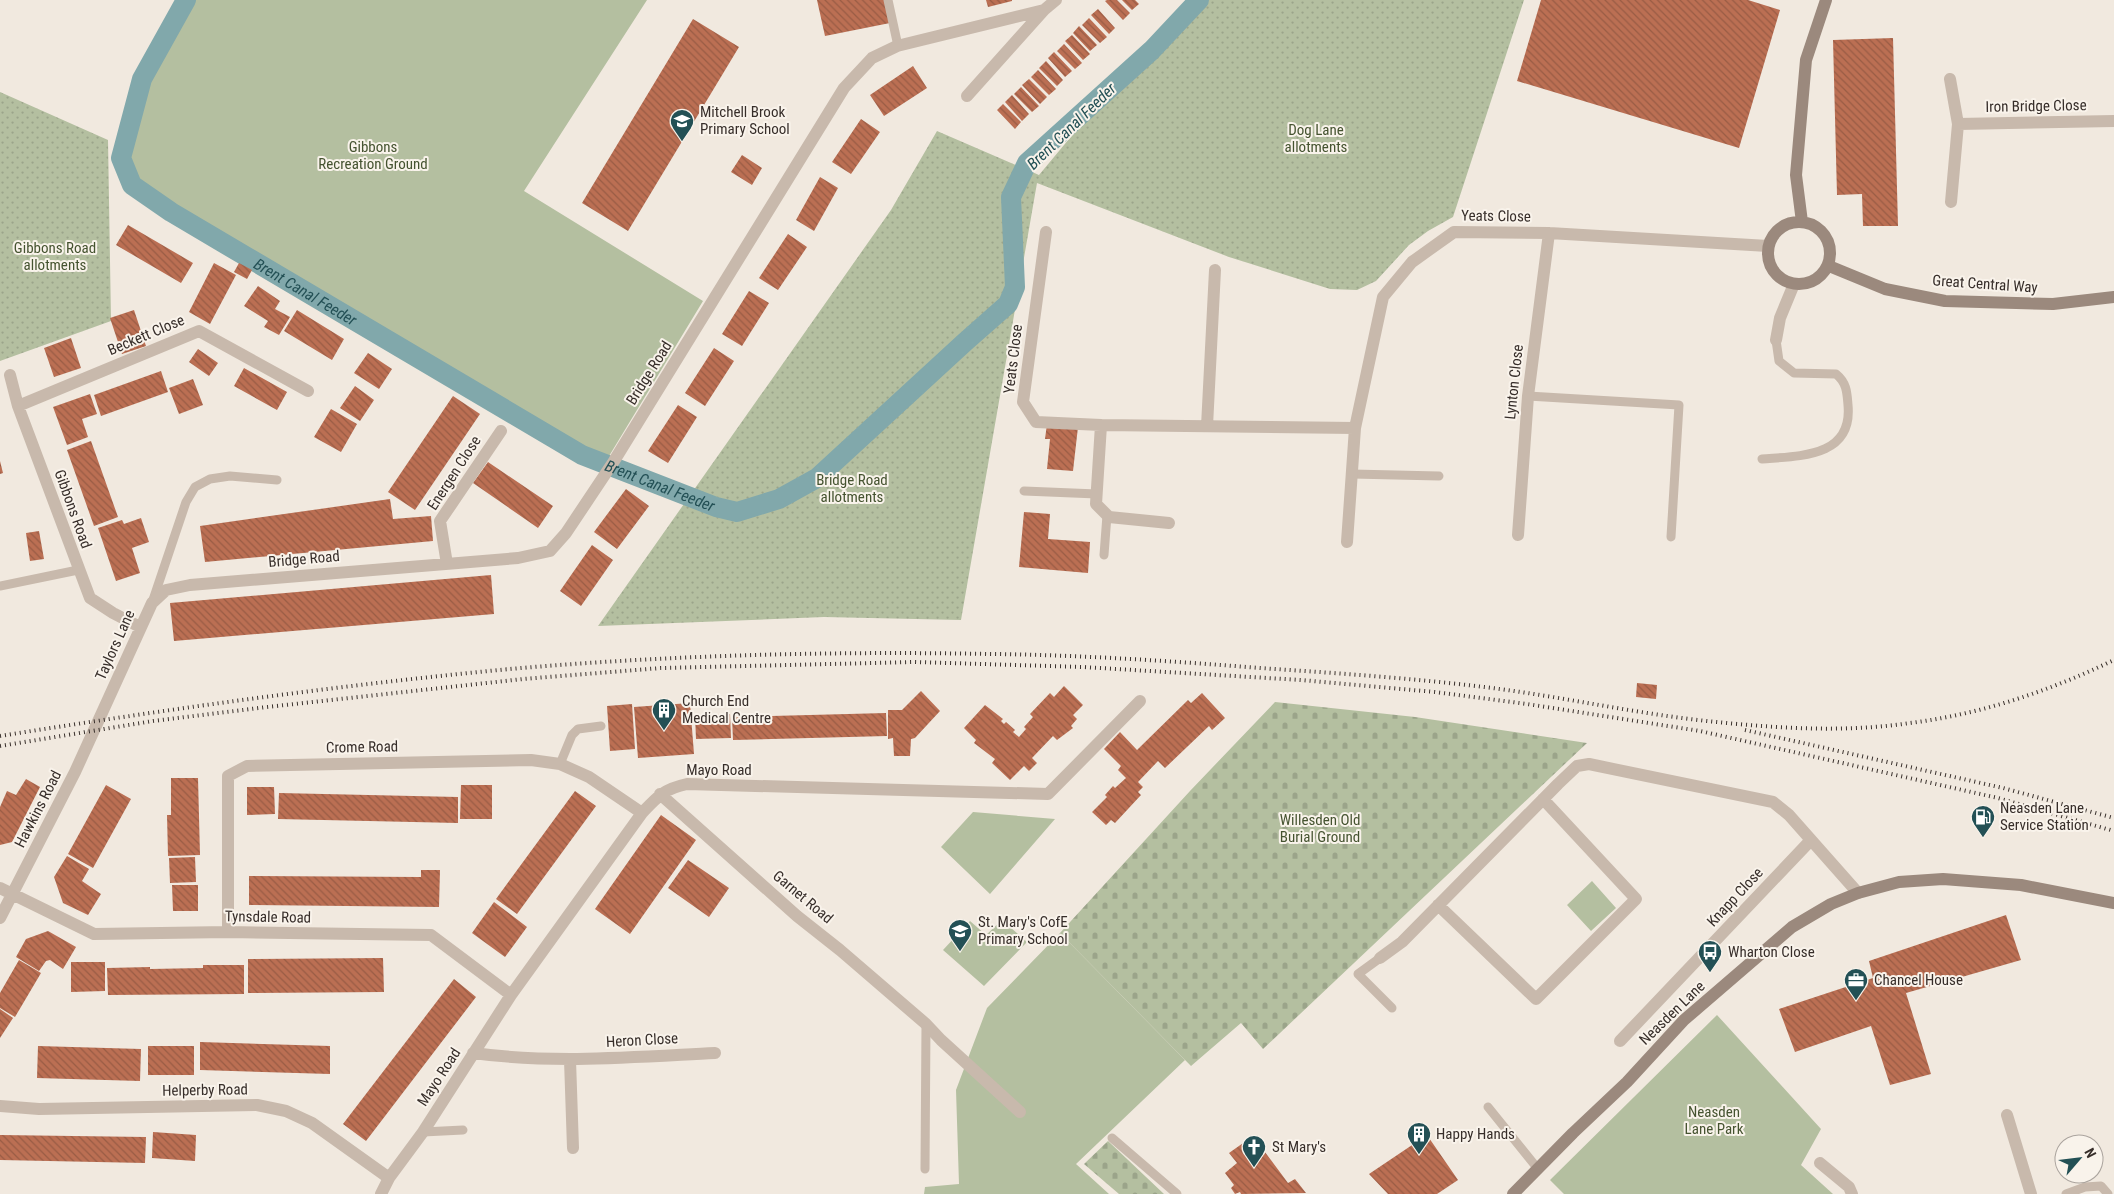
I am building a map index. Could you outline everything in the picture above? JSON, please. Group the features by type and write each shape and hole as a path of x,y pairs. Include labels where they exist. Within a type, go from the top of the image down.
{"main road":[{"path":"1802,222 1796,175 1806,60 1826,0"},
{"path":"1802,222 1812,224 1824,233 1829,242 1831,253 1829,266 1818,279 1808,284 1794,284 1784,280 1775,273 1768,258 1768,246 1774,232 1789,223 1802,222"},
{"name":"Great Central Way","path":"1829,266 1885,289 1946,301 2053,304 2114,297"},
{"name":"Neasden Lane","path":"1513,1194 1627,1082 1684,1020 1792,927 1831,904 1858,893 1900,882 1943,879 2021,885 2114,903"}],"street":[{"path":"967,96 1043,5 1056,0"},
{"name":"Bridge Road","path":"190,585 518,558 550,551 566,533 614,460 844,88 872,58 898,46 1043,5"},
{"path":"1950,79 1958,124 1952,202"},
{"name":"Iron Bridge Close","path":"1958,124 2114,122"},
{"name":"Yeats Close","path":"1046,232 1023,402 1036,422 1102,425 1356,428"},
{"name":"Yeats Close","path":"1347,542 1356,428 1383,297 1412,262 1454,232 1549,233 1768,246"},
{"name":"Lynton Close","path":"1518,535 1528,396 1549,233"},
{"path":"1207,426 1215,270"},
{"path":"1776,340 1780,318 1794,284"},
{"name":"Beckett Close","path":"18,406 199,331 308,391"},
{"name":"Gibbons Road","path":"10,375 18,406 90,598 140,627"},
{"path":"1102,425 1096,504 1109,518 1169,523"},
{"name":"Energen Close","path":"447,564 440,521 500,431"},
{"name":"Taylors Lane","path":"90,740 152,603 166,590 190,585"},
{"name":"Mayo Road","path":"381,1194 389,1178 423,1132 511,995 642,813 660,794 670,788 687,784 1048,794 1140,701"},
{"name":"Hawkins Road","path":"0,918 90,740"},
{"name":"Crome Road","path":"228,932 228,776 247,766 531,760 560,764 589,777 642,813"},
{"path":"1380,958 1402,942 1577,766 1589,764 1773,802 1789,815 1858,893"},
{"name":"Garnet Road","path":"660,794 797,916 840,950 926,1024 940,1040 1020,1112"},
{"path":"1438,905 1536,999 1636,899 1543,799"},
{"name":"Knapp Close","path":"1620,1041 1811,840"},
{"name":"Tynsdale Road","path":"0,888 94,934 228,932 432,935 511,995"},
{"name":"Heron Close","path":"473,1054 510,1058 570,1060 715,1053"},
{"path":"570,1060 573,1148"},
{"name":"Helperby Road","path":"0,1106 39,1109 257,1106 286,1111 312,1123 389,1178"},
{"path":"2006,1115 2031,1194"},
{"path":"1820,1163 1849,1187 1852,1194"}],"lane":[{"path":"888,0 898,46"},
{"path":"1762,459 1816,454 1831,446 1841,436 1846,426 1849,409 1847,391 1842,379 1836,374 1794,373 1779,361 1776,340"},
{"path":"1528,396 1679,405 1671,536"},
{"path":"1352,474 1439,476"},
{"path":"152,603 186,502 195,487 210,478 230,476 276,480"},
{"path":"1024,491 1097,494"},
{"path":"1104,554 1107,515"},
{"path":"0,586 78,570"},
{"path":"560,764 569,742 578,729 601,726"},
{"path":"1380,958 1358,974 1392,1008"},
{"path":"925,1169 926,1024"},
{"path":"1488,1107 1538,1169"},
{"path":"423,1132 463,1130"},
{"path":"1112,1138 1177,1194"},
{"path":"2066,1194 2085,1187 2101,1186 2108,1194"}],"green space":[{"name":"Gibbons Recreation Ground","path":"192,0 647,0 524,191 703,301 603,466 576,458 126,189 128,152 147,80"},
{"path":"1207,0 1524,0 1453,217 1428,231 1409,245 1376,281 1357,290 1330,289 1229,257 1037,183 961,620 824,617 598,626 891,210 937,131 1039,175 1089,115 1145,64"},
{"name":"Gibbons Road allotments","path":"0,92 108,140 111,321 0,361"},
{"name":"Willesden Old Burial Ground","path":"1275,702 1415,717 1587,743 1263,1049 1241,1023 1191,1066 1060,933 1190,791"},
{"path":"973,812 1055,819 990,894 941,847"},
{"path":"1592,881 1616,908 1591,931 1567,905"},
{"path":"1002,920 1027,942 984,986 943,950 970,921 986,935"},
{"path":"1060,933 1185,1060 1076,1164 1109,1194 924,1194 925,1187 959,1184 956,1090 987,1008"},
{"name":"Neasden Lane Park","path":"1717,1015 1821,1129 1801,1165 1833,1194 1564,1194 1550,1180"},
{"path":"1108,1141 1164,1194 1119,1194 1084,1164"}],"building":[{"path":"817,0 886,0 890,23 825,36"},
{"path":"986,0 1012,0 1012,1 988,7"},
{"path":"1117,0 1130,13 1123,20 1105,1"},
{"path":"1122,0 1135,0 1139,4 1132,10"},
{"path":"1541,0 1748,0 1780,10 1739,148 1517,81"},
{"path":"1098,9 1115,28 1109,34 1091,15"},
{"path":"1089,18 1107,37 1100,43 1082,25"},
{"path":"693,19 739,47 628,231 582,203"},
{"path":"1079,26 1097,45 1090,51 1073,33"},
{"path":"1072,35 1090,54 1083,60 1065,41"},
{"path":"1893,38 1898,226 1863,226 1862,194 1837,195 1833,40"},
{"path":"1064,44 1082,63 1075,69 1057,51"},
{"path":"1054,52 1072,71 1065,77 1048,58"},
{"path":"1046,61 1063,80 1057,86 1039,68"},
{"path":"913,66 927,88 884,116 870,95"},
{"path":"1038,70 1056,89 1049,95 1031,77"},
{"path":"1029,79 1047,97 1040,104 1022,85"},
{"path":"1021,87 1039,106 1032,112 1014,94"},
{"path":"1012,95 1029,114 1022,121 1005,102"},
{"path":"1003,104 1021,122 1015,129 997,110"},
{"path":"861,119 880,132 851,174 832,162"},
{"path":"742,155 762,168 752,185 731,172"},
{"path":"820,177 838,188 814,231 796,220"},
{"path":"128,225 193,263 181,283 116,245"},
{"path":"788,234 807,247 778,290 759,278"},
{"path":"214,263 236,275 210,324 189,312"},
{"path":"239,263 252,270 247,279 234,272"},
{"path":"258,286 280,301 275,309 290,317 279,335 264,327 268,321 244,306"},
{"path":"749,291 769,303 742,346 722,334"},
{"path":"134,310 146,346 122,354 110,318"},
{"path":"297,310 344,339 332,360 284,331"},
{"path":"71,338 81,368 54,377 44,348"},
{"path":"714,348 734,361 705,406 685,393"},
{"path":"198,349 218,363 209,376 189,362"},
{"path":"368,353 392,369 379,389 354,373"},
{"path":"244,368 287,392 277,410 234,386"},
{"path":"161,371 168,392 101,416 94,395"},
{"path":"193,379 203,405 179,414 169,388"},
{"path":"355,386 374,400 360,421 340,408"},
{"path":"90,394 97,414 82,419 88,437 67,445 53,407"},
{"path":"453,396 480,414 415,510 388,492"},
{"path":"678,405 697,417 668,463 648,451"},
{"path":"331,409 357,424 341,452 314,437"},
{"path":"1047,424 1078,427 1073,471 1047,469 1050,439 1045,439"},
{"path":"91,441 118,517 94,526 67,450"},
{"path":"0,461 3,473 0,474"},
{"path":"488,462 553,506 538,528 473,483"},
{"path":"626,489 649,506 617,549 594,532"},
{"path":"390,499 393,519 431,516 433,541 205,562 200,526"},
{"path":"1024,512 1050,514 1048,539 1090,542 1088,573 1019,567"},
{"path":"141,518 149,542 132,548 140,573 116,581 98,528 122,520 124,524"},
{"path":"39,531 44,559 30,561 26,533"},
{"path":"592,545 613,560 581,606 560,591"},
{"path":"491,575 494,614 174,641 170,603"},
{"path":"1637,683 1657,685 1656,699 1636,697"},
{"path":"1064,686 1083,705 1073,715 1077,719 1071,726 1073,728 1057,740 1053,736 1032,758 1037,763 1029,771 1024,766 1010,780 992,763 995,759 974,743 976,740 964,728 985,705 1003,719 1001,721 1004,724 1006,722 1015,730 1013,732 1019,737 1026,729 1024,727 1033,717 1030,714 1050,693 1054,697"},
{"path":"921,691 940,711 915,738 911,739 910,756 894,756 893,738 888,739 888,710 902,710"},
{"path":"1202,693 1225,718 1212,730 1209,726 1165,768 1158,761 1138,782 1143,787 1138,792 1141,795 1115,823 1111,820 1106,825 1092,812 1107,797 1105,795 1113,786 1115,788 1126,778 1118,770 1121,766 1104,749 1120,732 1137,750 1188,700 1191,703"},
{"name":"Church End Medical Centre","path":"690,703 694,754 638,758 634,707"},
{"path":"632,704 635,749 610,751 607,706"},
{"path":"886,713 887,736 733,740 732,717"},
{"path":"730,714 731,738 696,739 695,715"},
{"path":"171,778 198,778 200,855 168,856 167,815 171,815"},
{"path":"26,779 40,787 12,842 0,845 0,807 7,791 16,795"},
{"path":"106,785 131,799 93,868 68,854"},
{"path":"461,785 492,785 492,819 460,819"},
{"path":"247,787 274,787 275,814 247,815"},
{"path":"575,791 596,806 517,914 496,899"},
{"path":"279,793 458,797 458,823 278,819"},
{"path":"661,815 696,840 630,934 595,909"},
{"path":"67,856 89,869 82,881 101,894 88,915 63,903 54,877"},
{"path":"195,857 196,882 170,883 169,858"},
{"path":"688,860 729,888 709,917 668,888"},
{"path":"421,870 440,870 439,907 249,905 249,876 421,877"},
{"path":"172,885 198,885 198,911 173,911"},
{"path":"494,902 527,927 505,957 472,933"},
{"name":"Chancel House","path":"2006,915 2021,960 1906,993 1931,1074 1890,1085 1871,1026 1795,1052 1779,1009 1873,978 1869,961"},
{"path":"48,931 76,947 63,969 50,960 46,961 39,971 16,957 26,939"},
{"path":"383,958 384,992 248,993 248,959"},
{"path":"19,960 41,973 15,1017 0,1008 0,993"},
{"path":"71,962 105,962 105,991 71,992"},
{"path":"203,965 244,965 244,994 108,995 107,968 203,968"},
{"path":"454,979 476,997 366,1141 343,1124"},
{"path":"0,1009 13,1018 0,1038"},
{"path":"200,1042 330,1046 330,1074 200,1070"},
{"path":"38,1046 141,1049 140,1081 37,1078"},
{"path":"148,1046 194,1046 194,1075 148,1075"},
{"path":"153,1132 196,1135 195,1161 152,1158"},
{"path":"0,1135 146,1137 145,1163 0,1160"},
{"name":"Happy Hands","path":"1427,1135 1458,1180 1437,1194 1388,1194 1369,1174"},
{"name":"St Mary's","path":"1253,1136 1288,1183 1295,1179 1306,1193 1241,1194 1240,1192 1235,1194 1231,1188 1234,1185 1225,1173 1237,1163 1229,1153"}],"waterway":[{"name":"Brent Canal Feeder","path":"186,0 142,79 121,158 132,185 171,212 582,455 716,507 737,512 779,499 817,478 1008,304 1015,287 1011,197 1027,163 1152,50 1199,0"}],"railway":[{"path":"0,736 254,698 510,669 691,657 871,653 1093,657 1344,674 1484,687 1651,714 1707,721 1758,726 1834,729 1885,726 1963,714 2015,700 2065,682 2114,660"},
{"path":"0,746 153,721 267,707 523,679 661,668 915,662 1083,667 1301,680 1435,692 1527,704 1700,731 1998,798 2114,831"},
{"path":"1745,730 2003,788 2114,818"}],"place":[{"name":"Mitchell Brook Primary School","path":"682,142"},
{"name":"Church End Medical Centre","path":"664,731"},
{"name":"Neasden Lane Service Station","path":"1983,838"},
{"name":"St. Mary's CofE Primary School","path":"960,952"},
{"name":"Wharton Close","path":"1710,973"},
{"name":"Chancel House","path":"1856,1001"},
{"name":"Happy Hands","path":"1419,1155"},
{"name":"St Mary's","path":"1254,1168"}],"park label":[{"name":"Dog Lane allotments","path":"1316,138"},
{"name":"Bridge Road allotments","path":"852,488"}]}
